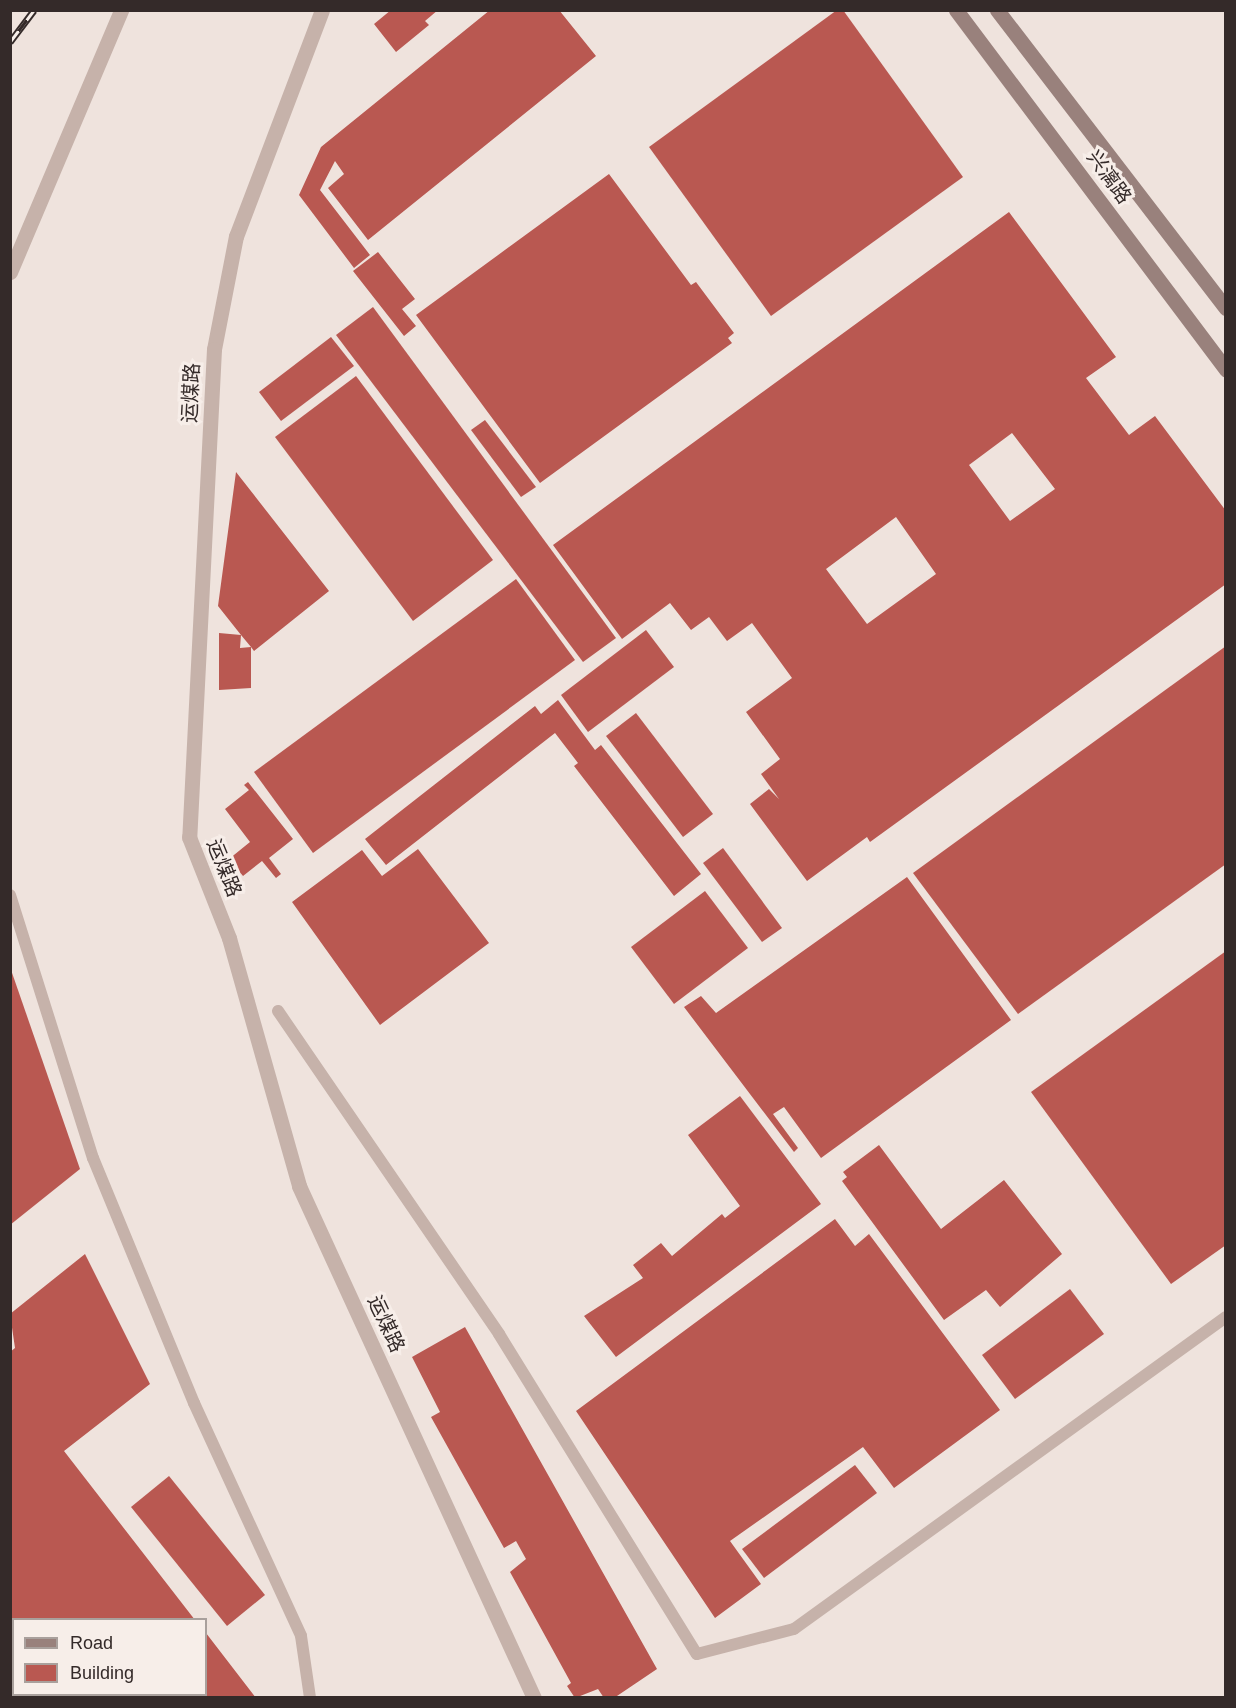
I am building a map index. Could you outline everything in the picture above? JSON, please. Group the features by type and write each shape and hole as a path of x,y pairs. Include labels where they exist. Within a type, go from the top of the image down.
{"street":[{"path":"10,272 121,10"},
{"name":"运煤路","path":"322,10 236,236 214,348 189,837 230,938 299,1186 534,1698"},
{"name":"兴漓路","path":"956,10 1226,370"},
{"name":"兴漓路","path":"997,10 1226,308"}],"lane":[{"path":"10,895 93,1158 194,1403 301,1636 310,1698"},
{"path":"278,1011 499,1334 698,1654 794,1629 1226,1317"}],"building":[{"path":"391,10 438,10 425,21 429,25 396,52 374,24"},
{"path":"490,10 559,10 596,56 368,240 328,188 344,174 335,161 320,190 370,255 354,268 299,195 321,147"},
{"path":"837,10 843,10 963,177 771,316 649,147"},
{"path":"609,174 691,285 696,282 734,333 728,338 732,343 540,483 416,315"},
{"path":"1009,212 1116,357 1086,378 1129,435 1155,416 1226,511 1226,584 870,842 867,837 807,881 750,804 769,789 779,799 761,774 780,759 746,712 792,678 752,623 727,641 709,617 691,630 670,603 622,639 553,545","holes":["1012,433 1055,489 1010,521 969,465","896,517 936,574 867,624 826,569"]},
{"path":"378,252 415,299 402,309 416,326 404,336 353,271"},
{"path":"373,307 616,638 583,662 336,335"},
{"path":"331,337 354,366 281,421 259,392"},
{"path":"356,376 493,560 413,621 275,437"},
{"path":"485,420 536,487 521,497 471,430"},
{"path":"236,472 329,591 254,651 218,606"},
{"path":"516,579 575,660 313,853 254,772"},
{"path":"646,630 674,667 588,732 561,695"},
{"path":"219,633 241,635 240,648 251,647 251,688 219,690"},
{"path":"1226,646 1226,864 1018,1014 913,873"},
{"path":"558,700 595,750 601,745 701,874 674,896 574,766 578,763 555,733 386,865 365,839 535,706 541,714"},
{"path":"636,713 713,814 683,837 606,736"},
{"path":"248,782 293,839 269,858 281,874 276,878 262,861 243,876 229,859 250,842 225,809 249,790 244,785"},
{"path":"723,848 782,928 762,942 703,863"},
{"path":"418,849 489,943 380,1025 292,902 362,850 382,876"},
{"path":"907,877 1011,1020 821,1158 784,1107 773,1114 798,1148 794,1152 684,1007 701,996 716,1013"},
{"path":"705,891 748,948 674,1004 631,947"},
{"path":"1226,951 1226,1245 1171,1284 1031,1092"},
{"path":"10,967 80,1169 10,1225"},
{"path":"740,1096 821,1204 616,1357 584,1316 643,1278 633,1265 661,1243 672,1256 722,1214 725,1218 740,1206 688,1135"},
{"path":"879,1145 941,1229 1004,1180 1062,1254 1000,1307 986,1290 944,1320 842,1181 847,1177 843,1172"},
{"path":"835,1219 855,1246 869,1234 1000,1410 894,1488 863,1447 730,1541 761,1584 715,1618 576,1411"},
{"path":"85,1254 150,1384 64,1451 193,1618 12,1618 12,1696 207,1696 207,1634 256,1698 10,1698 10,1352 15,1348 10,1314"},
{"path":"1070,1289 1104,1334 1015,1399 982,1355"},
{"path":"465,1327 657,1669 614,1698 604,1698 598,1689 575,1698 567,1686 571,1683 510,1572 526,1559 516,1541 504,1548 431,1417 440,1412 412,1357"},
{"path":"855,1465 877,1493 764,1578 742,1549"},
{"path":"169,1476 265,1595 227,1626 131,1507"}],"railway":[{"path":"10,42 34,10"}]}
